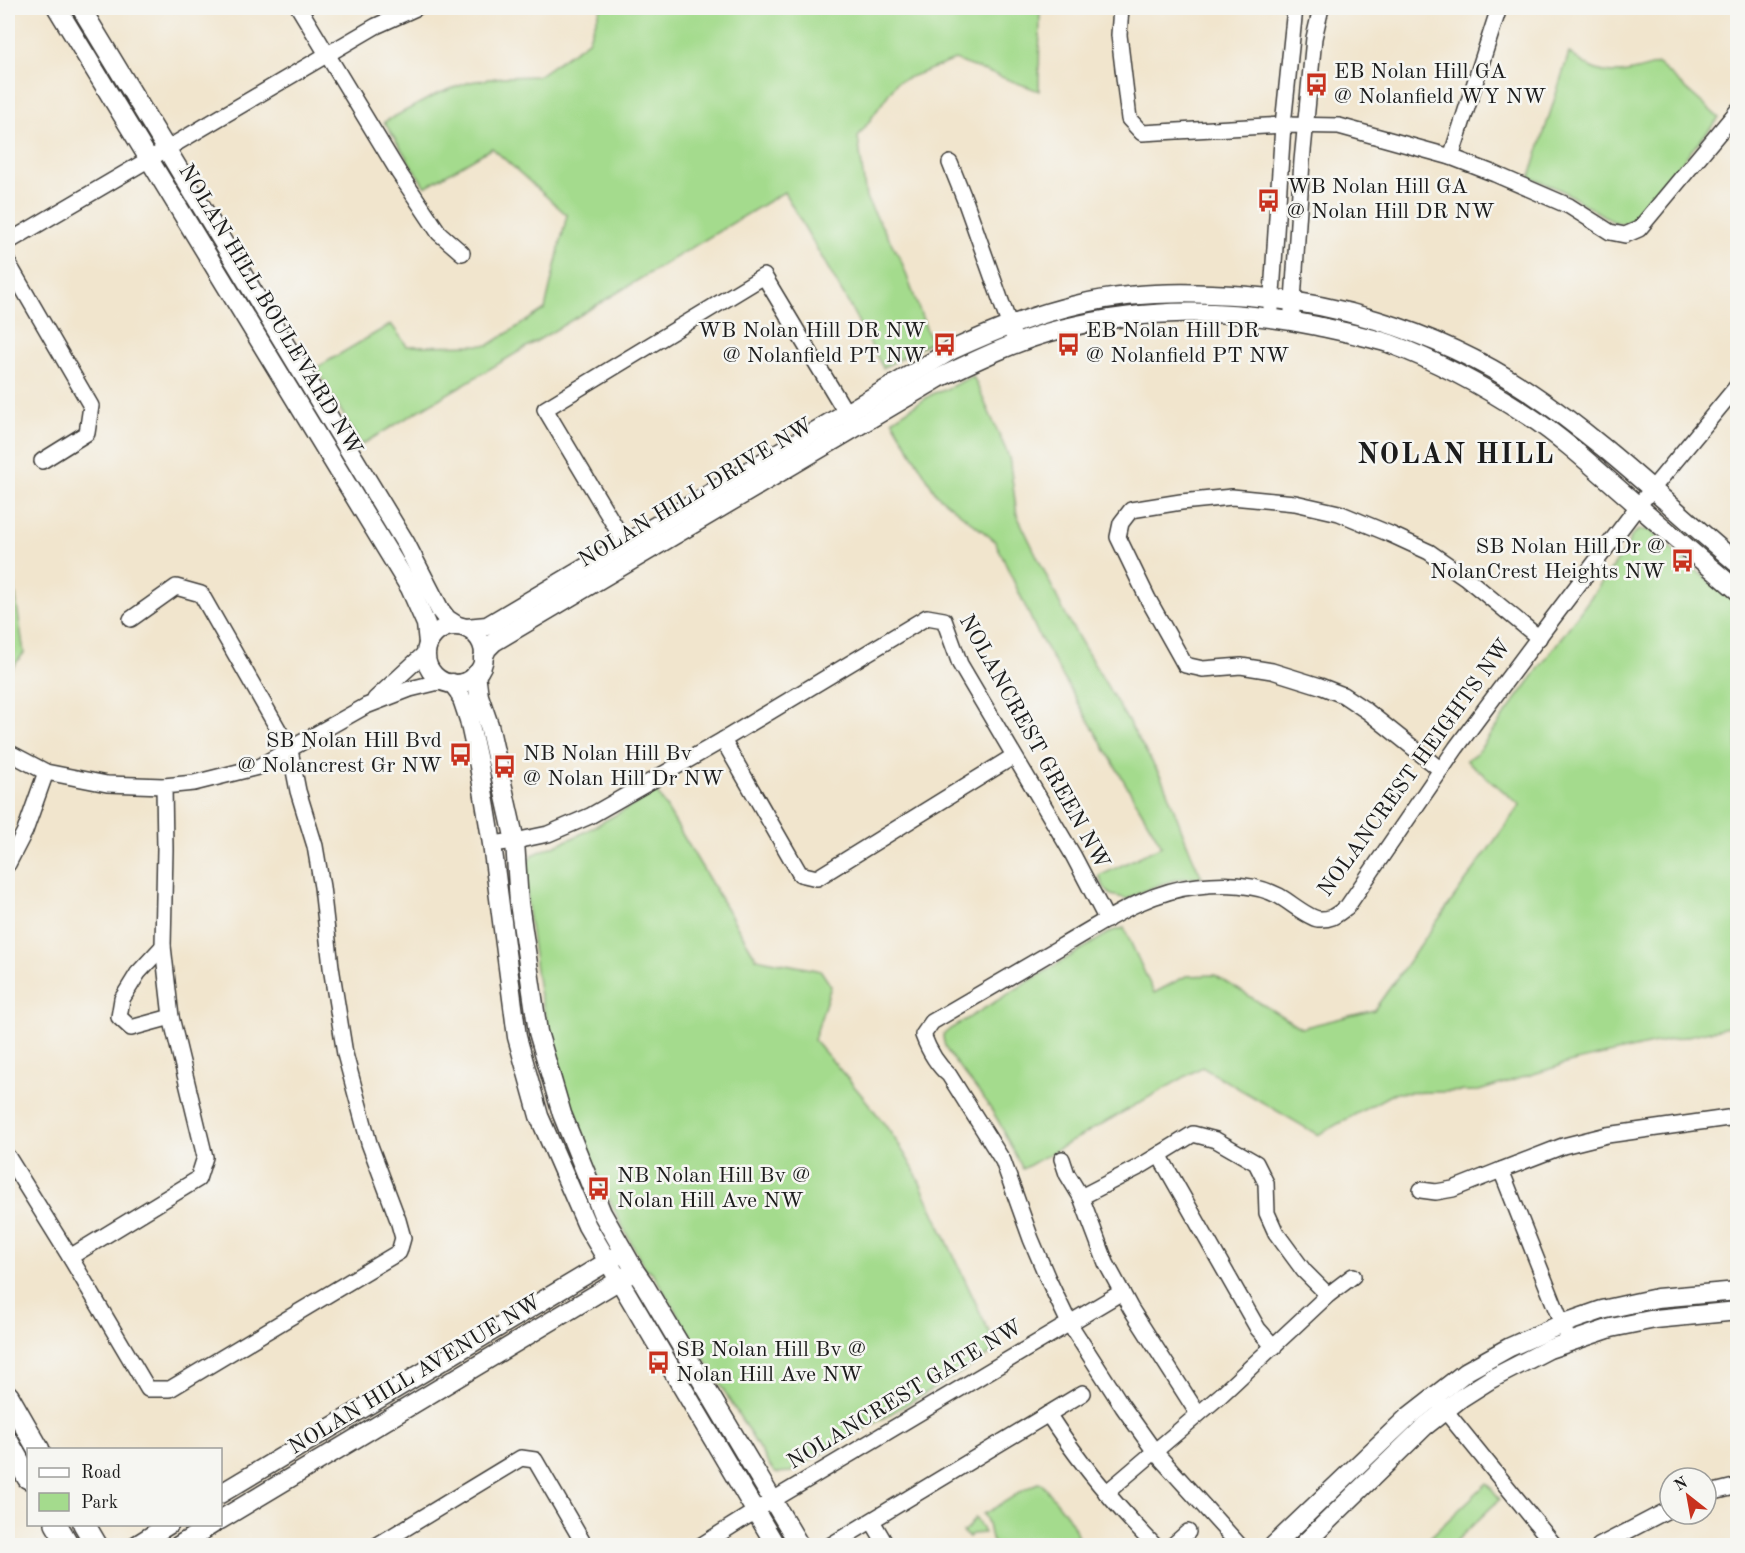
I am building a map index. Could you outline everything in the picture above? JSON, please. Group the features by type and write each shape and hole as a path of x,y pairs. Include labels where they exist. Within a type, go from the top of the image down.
{"main road":[{"path":"8,1396 38,1448"},
{"path":"8,1442 27,1476"},
{"path":"58,1526 69,1545"},
{"path":"85,1526 97,1545"}],"street":[{"name":"NOLAN HILL BOULEVARD NW","path":"57,8 410,588 426,624 427,648"},
{"name":"NOLAN HILL BOULEVARD NW","path":"81,8 406,544 440,610 447,619 462,627"},
{"path":"299,8 399,173 439,233 462,253"},
{"path":"8,242 327,54 376,26 416,8"},
{"path":"1121,8 1119,35 1128,119 1142,133 1283,125 1339,126 1450,157 1531,188 1569,206 1610,232 1625,235 1639,229 1737,110"},
{"path":"1270,317 1283,125 1295,8"},
{"path":"1291,321 1302,161 1314,38 1321,8"},
{"path":"1450,157 1499,8"},
{"path":"950,163 1008,325 1017,343"},
{"path":"8,263 91,406 87,433 42,461"},
{"name":"NOLAN HILL DRIVE NW","path":"625,543 545,409 764,276 850,419"},
{"name":"NOLAN HILL DRIVE NW","path":"462,627 487,626 558,593 850,419 952,350 1008,325 1079,304 1146,294 1182,293 1273,297 1357,314 1446,346 1487,366 1528,391 1594,441 1737,564"},
{"name":"NOLAN HILL DRIVE NW","path":"480,666 494,642 625,543 850,419 1017,343 1060,329 1092,322 1160,313 1209,312 1270,317 1338,330 1387,343 1432,361 1530,417 1581,456 1737,591"},
{"name":"NOLANCREST HEIGHTS NW","path":"1240,1545 1155,1452 1069,1323 1031,1239 1003,1161 949,1075 930,1053 923,1035 932,1022 1150,897 1199,885 1228,885 1255,888 1278,895 1316,919 1332,918 1347,907 1441,770 1539,638 1638,506 1653,491 1737,385"},
{"path":"1441,770 1367,711 1343,695 1272,671 1241,666 1203,669 1185,664 1149,600 1119,537 1121,523 1131,510 1232,497 1294,503 1339,513 1429,552 1465,577 1539,638"},
{"path":"8,1157 148,1389 170,1389 399,1252 403,1238 369,1143 345,1054 315,846 298,790 290,750 201,594 176,587 132,619"},
{"name":"NOLANCREST GREEN NW","path":"492,844 548,834 590,816 723,740 927,617 944,620 960,664 1073,855 1107,920"},
{"path":"366,706 427,648 433,636 440,630 448,627 462,627 474,633 480,640 483,649 476,686 489,725 515,841 519,903 538,1032 562,1114 602,1213 624,1252 627,1276"},
{"path":"427,648 430,670 459,692 469,720 492,844 517,1037 539,1116 582,1216 608,1263 644,1284 764,1505 776,1545"},
{"path":"8,752 46,772 106,784 164,786 194,783 258,767 366,706 410,689 448,682 461,683 469,680 480,666"},
{"path":"723,740 800,874 817,878 1014,756"},
{"path":"8,864 25,831 46,772"},
{"path":"70,1257 198,1179 205,1157 171,1017 163,946 164,786"},
{"path":"163,946 138,972 122,999 118,1017 131,1029 171,1017"},
{"path":"1421,1190 1437,1192 1453,1189 1563,1146 1607,1135 1728,1118 1737,1121"},
{"path":"1081,1197 1139,1167 1194,1134 1216,1140 1256,1163 1266,1183 1267,1213 1276,1233 1304,1270 1328,1295"},
{"path":"1162,1153 1162,1160 1258,1329 1274,1347"},
{"path":"1062,1159 1067,1174 1081,1197 1106,1263 1198,1414"},
{"path":"1501,1170 1569,1341"},
{"name":"NOLAN HILL AVENUE NW","path":"222,1493 624,1252"},
{"name":"NOLAN HILL AVENUE NW","path":"222,1519 627,1276"},
{"path":"1106,1493 1221,1395 1328,1295 1353,1276"},
{"path":"1302,1545 1424,1427 1439,1403 1467,1371 1510,1347 1562,1324 1602,1310 1657,1298 1737,1291"},
{"path":"1069,1323 1122,1292"},
{"path":"1273,1545 1408,1417 1569,1341 1611,1328 1656,1319 1737,1311"},
{"name":"NOLANCREST GATE NW","path":"700,1545 1069,1323"},
{"path":"831,1545 1083,1393"},
{"path":"1439,1403 1555,1545"},
{"path":"1048,1414 1070,1448 1106,1493 1155,1545"},
{"path":"375,1545 521,1458 535,1460 585,1545"},
{"path":"1718,1491 1737,1486"},
{"path":"764,1505 800,1545"},
{"path":"1599,1545 1658,1515"},
{"path":"872,1521 885,1543 889,1545"},
{"path":"135,1545 167,1526"},
{"path":"178,1545 210,1526"},
{"path":"1172,1545 1188,1532"}],"green space":[{"path":"601,8 1040,8 1039,91 955,60 897,82 858,137 866,198 901,260 931,342 883,368 784,192 361,445 316,368 391,324 407,346 489,345 545,309 567,215 492,148 425,187 384,122 437,94 470,82 503,77 538,76 588,41"},
{"path":"1569,53 1594,69 1610,73 1643,69 1658,64 1719,118 1632,221 1617,223 1612,221 1563,191 1530,177"},
{"path":"973,376 1009,457 1017,515 1068,620 1161,777 1202,877 1178,879 1161,884 1128,899 1111,895 1105,889 1099,876 1162,846 1039,636 995,541 937,495 892,420 934,393"},
{"path":"1639,530 1649,530 1737,605 1737,1025 1572,1062 1479,1091 1394,1093 1318,1135 1202,1067 1023,1169 994,1113 950,1054 943,1035 1112,931 1124,928 1154,993 1186,976 1215,975 1301,1028 1374,1010 1520,805 1466,760 1477,753 1626,549 1632,536"},
{"path":"8,579 14,585 24,653 8,673"},
{"path":"657,792 756,958 821,971 831,986 814,1040 867,1102 892,1135 914,1170 997,1349 791,1472 775,1473 769,1465 652,1272 645,1268 620,1222 584,1146 568,1104 539,991 528,913 525,868 532,855 577,836"},
{"path":"1038,1483 1042,1484 1069,1518 1078,1540 1052,1546 996,1545 991,1538 983,1514"},
{"path":"1487,1483 1500,1499 1452,1545 1422,1545"},
{"path":"975,1518 984,1533 972,1534 969,1537 963,1532"}],"place":[{"name":"EB Nolan Hill GA @ Nolanfield WY NW","path":"1316,85"},
{"name":"WB Nolan Hill GA @ Nolan Hill DR NW","path":"1269,200"},
{"name":"WB Nolan Hill DR NW @ Nolanfield PT NW","path":"944,344"},
{"name":"EB Nolan Hill DR @ Nolanfield PT NW","path":"1068,344"},
{"name":"SB Nolan Hill Dr @ NolanCrest Heights NW","path":"1683,560"},
{"name":"SB Nolan Hill Bvd @ Nolancrest Gr NW","path":"460,754"},
{"name":"NB Nolan Hill Bv @ Nolan Hill Dr NW","path":"505,767"},
{"name":"NB Nolan Hill Bv @ Nolan Hill Ave NW","path":"599,1189"},
{"name":"SB Nolan Hill Bv @ Nolan Hill Ave NW","path":"658,1363"}],"district":[{"name":"NOLAN HILL","path":"1456,456"}]}
